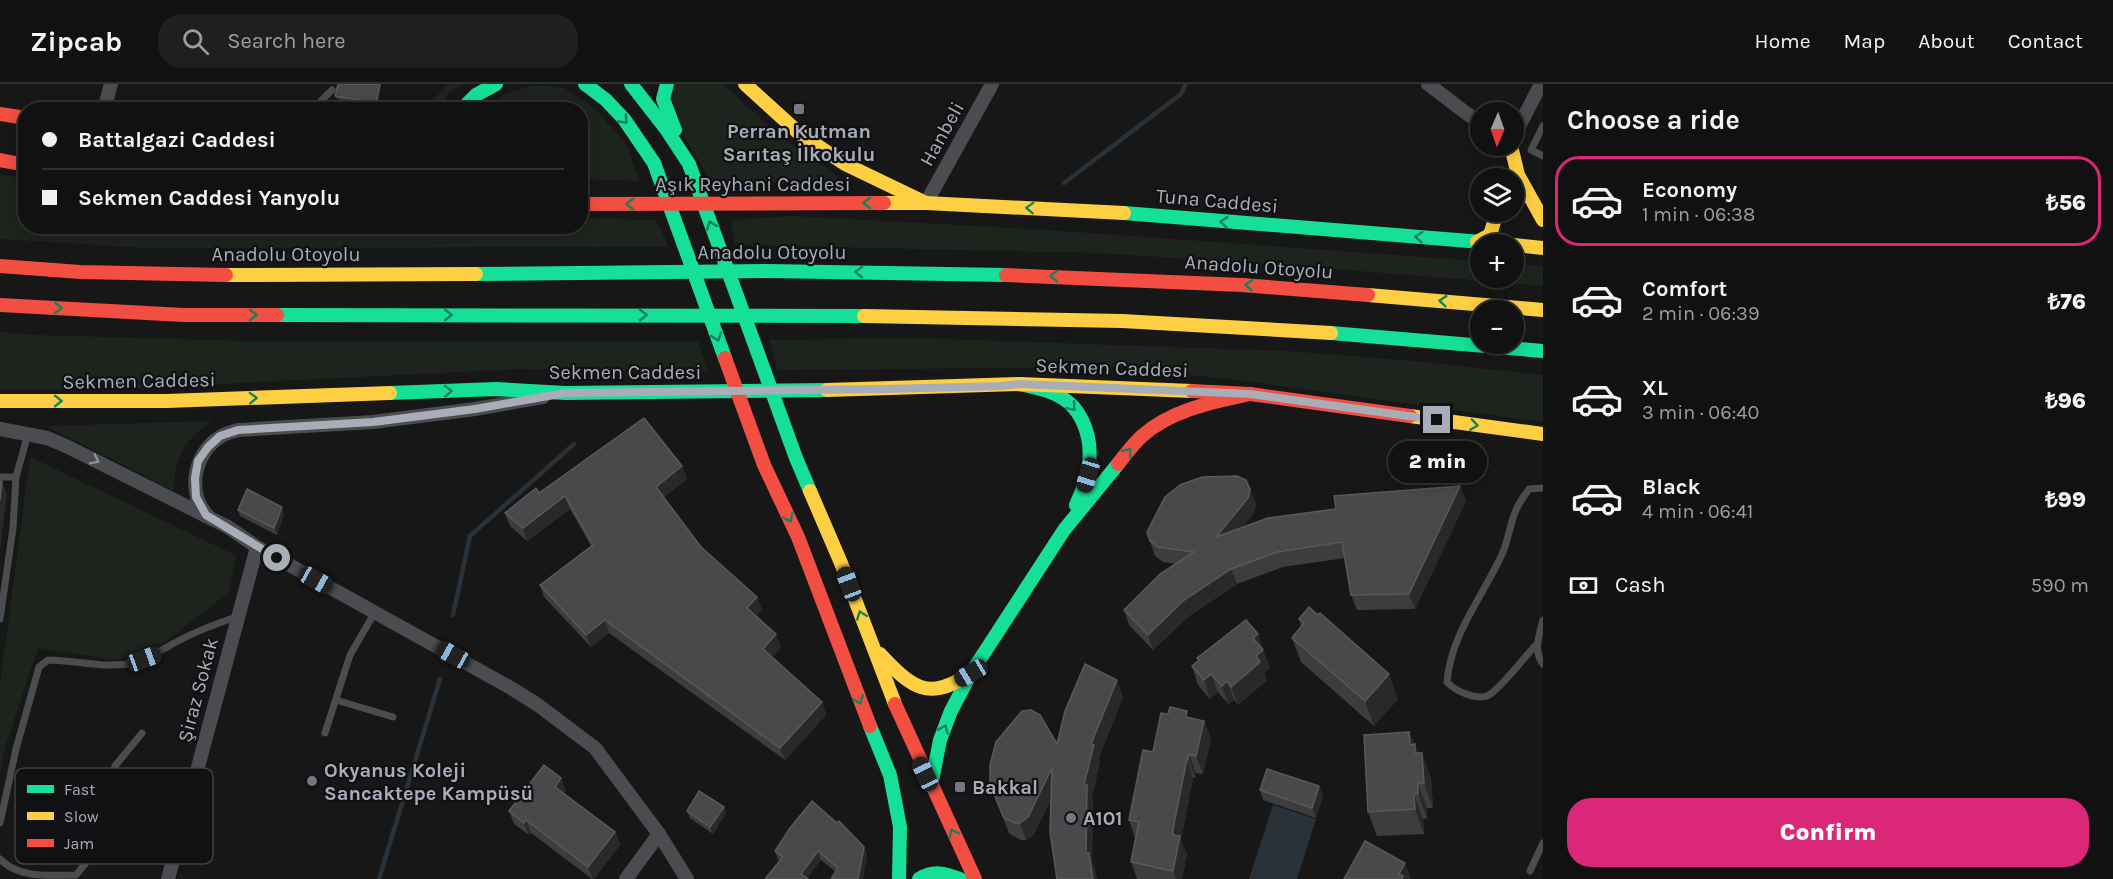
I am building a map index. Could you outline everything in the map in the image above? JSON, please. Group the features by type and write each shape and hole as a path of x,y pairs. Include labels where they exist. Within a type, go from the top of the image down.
{"main road":[{"path":"469,102 476,95 496,84"},
{"path":"585,84 599,93 629,124 654,164 764,465 798,537 890,775 900,827 900,879"},
{"path":"631,84 666,129 689,164"},
{"path":"666,84 663,99 796,458 839,556 901,719 975,879"},
{"path":"745,84 800,134 845,164 926,203"},
{"path":"0,114 18,117"},
{"path":"1512,156 1517,174 1543,220"},
{"path":"0,160 18,163"},
{"name":"Aşık Reyhani Caddesi","path":"588,204 926,203"},
{"name":"Tuna Caddesi","path":"926,203 1085,210 1470,241"},
{"path":"1524,246 1543,248"},
{"name":"Anadolu Otoyolu","path":"0,266 80,272 176,275 595,274 768,270 960,273 1254,285 1543,310"},
{"path":"0,305 183,315 943,316 1122,321 1370,335 1543,351"},
{"path":"1020,384 1054,393 1067,400 1085,425 1090,442 1091,458 1088,475 1084,489 1064,530"},
{"name":"Sekmen Caddesi","path":"0,401 167,401 495,389 565,393 885,389 1020,384 1250,394 1543,434"},
{"path":"931,786 940,740 951,711 971,673 1064,530 1141,436 1157,423 1189,408 1250,394"},
{"path":"873,646 906,681 926,687 947,688 971,673"},
{"path":"919,879 925,875 942,872 960,879"}],"street":[{"path":"106,102 111,84"},
{"name":"Hanbeli","path":"926,203 992,84"},
{"path":"1428,84 1470,116"},
{"path":"1524,117 1542,84"},
{"path":"565,393 475,409 384,421 238,430 220,436 198,461 195,478 196,497 206,515 257,547 511,687 595,748 659,834 687,879"},
{"path":"0,429 28,434 66,446 228,527"},
{"name":"Şiraz Sokak","path":"198,768 257,547"},
{"path":"626,879 659,834"},
{"name":"Şiraz Sokak","path":"168,879 172,864"}],"lane":[{"path":"320,102 332,90"},
{"path":"1543,126 1531,150 1543,156"},
{"path":"0,619 13,528 16,477 28,434"},
{"path":"0,477 16,477"},
{"path":"1537,644 1487,696 1476,696 1453,689 1447,682 1448,666 1452,655 1467,618 1504,549 1517,506 1529,489 1543,488"},
{"path":"325,733 350,655 375,612"},
{"path":"0,823 16,749 39,667 48,660 128,664 156,655 175,642 239,616"},
{"path":"1543,620 1537,644 1539,658 1543,664"},
{"path":"336,700 393,717"},
{"path":"114,768 142,733"},
{"path":"1530,871 1543,843"},
{"path":"0,859 14,870 37,875 76,875 86,864"}],"shaded area":[{"path":"449,84 462,84 451,91 444,102 430,102"},
{"path":"672,84 723,84 779,136 853,187 710,180 669,111"},
{"path":"536,85 564,88 586,102 494,102 507,93"},
{"path":"588,103 626,143 639,181 588,179"},
{"path":"0,174 18,178 18,234 588,234 588,218 656,220 669,247 149,248 0,239"},
{"path":"793,216 1048,230 1470,260 1470,280 1098,253 735,245 731,220"},
{"path":"1524,264 1543,266 1543,286 1524,284"},
{"path":"0,332 247,341 698,341 708,372 518,369 140,388 0,390"},
{"path":"915,338 1288,351 1414,361 1543,375 1543,422 1237,380 1117,367 778,370 769,340"},
{"path":"212,421 182,450 176,467 174,491 46,426"},
{"path":"30,457 237,556 228,593 157,648 115,660 38,648 5,747 0,774 0,685"},
{"path":"1273,805 1316,819 1297,879 1249,879"}],"building":[{"path":"338,84 380,84 376,102 335,96"},
{"path":"644,418 682,466 656,487 701,547 757,597 747,608 776,634 763,649 822,702 780,748 605,620 586,635 540,585 593,545 565,496 523,528 505,513 536,488 539,493"},
{"path":"1237,476 1246,480 1250,489 1248,498 1216,537 1268,518 1336,509 1334,496 1460,486 1409,594 1351,595 1342,542 1277,552 1231,569 1183,601 1148,635 1124,610 1160,574 1194,552 1158,547 1150,541 1147,532 1165,497 1180,485 1202,477"},
{"path":"247,489 282,507 274,528 238,510"},
{"path":"1309,607 1318,615 1320,613 1389,674 1365,701 1292,638 1304,623 1299,619"},
{"path":"1246,620 1258,634 1253,638 1263,650 1256,656 1260,662 1231,687 1227,681 1222,686 1211,674 1204,680 1192,666 1199,660 1197,658"},
{"path":"1085,664 1117,680 1091,744 1094,745 1084,784 1087,785 1086,853 1089,853 1093,879 1057,879 1050,832 1052,768 1028,817 1020,823 1015,823 1003,816 990,784 990,765 996,742 1022,711 1031,710 1040,715 1057,744 1065,711"},
{"path":"1170,707 1187,711 1186,717 1204,721 1196,756 1189,754 1187,759 1173,829 1173,835 1180,836 1173,871 1131,862 1139,822 1129,820 1143,750 1153,752 1161,713 1168,714"},
{"path":"1409,732 1410,745 1415,744 1415,753 1422,753 1424,783 1418,783 1418,794 1414,794 1415,809 1368,812 1364,735"},
{"path":"544,765 561,778 555,787 615,832 588,867 526,820 524,823 509,811"},
{"path":"1267,769 1319,786 1312,808 1260,790"},
{"path":"699,791 724,807 710,827 687,811"},
{"path":"812,801 837,823 839,821 864,847 858,879 831,879 838,868 818,851 801,874 808,879 765,879 783,857 775,851"},
{"path":"1365,841 1405,863 1399,874 1403,876 1402,879 1344,879"}],"waterway":[{"path":"1064,183 1181,94 1186,84"},
{"path":"453,615 470,536 574,444"},
{"path":"379,879 440,679"}],"traffic: fast":[{"path":"469,102 476,95 496,84"},
{"path":"585,84 606,100 624,119 654,163 725,358"},
{"path":"631,84 666,129 689,164 810,491"},
{"path":"667,84 663,99 675,130"},
{"path":"1124,213 1470,241"},
{"path":"476,274 768,271 1006,275"},
{"path":"277,315 864,316"},
{"path":"1331,333 1543,351"},
{"path":"1020,384 1059,396 1077,411 1082,420 1090,452 1087,473 1076,505"},
{"path":"390,393 496,389 565,393 827,390"},
{"path":"931,786 940,740 951,711 971,673 1064,530 1118,464"},
{"path":"870,726 890,775 900,827 899,879"},
{"path":"919,879 929,874 939,873 960,879"}],"traffic: slow":[{"path":"745,84 800,134 845,164 926,203"},
{"path":"1513,156 1518,175 1543,220"},
{"path":"884,203 1124,213"},
{"path":"1490,234 1494,222"},
{"path":"1524,246 1543,248"},
{"path":"226,275 476,274"},
{"path":"1368,295 1543,310"},
{"path":"864,316 1122,321 1331,333"},
{"path":"827,390 1020,384 1192,391"},
{"path":"0,401 167,401 390,393"},
{"path":"1410,416 1543,434"},
{"path":"810,491 841,563 895,704"},
{"path":"880,654 901,675 921,687 932,689 943,687 970,673"}],"traffic: jam":[{"path":"0,114 18,117"},
{"path":"0,160 18,163"},
{"path":"588,204 884,203"},
{"path":"0,266 80,272 226,275"},
{"path":"1006,275 1242,285 1368,295"},
{"path":"0,305 183,315 277,315"},
{"path":"725,358 764,465 798,537 870,726"},
{"path":"1192,391 1250,394 1410,416"},
{"path":"1118,464 1142,436 1153,427 1179,413 1250,394"},
{"path":"895,704 975,879"}],"place":[{"name":"Perran Kutman Sarıtaş İlkokulu","path":"799,109"},
{"name":"Okyanus Koleji Sancaktepe Kampüsü","path":"312,781"},
{"name":"Bakkal","path":"960,787"},
{"name":"A101","path":"1071,818"}],"route":[{"path":"277,558 206,515 196,497 195,478 198,461 220,436 238,430 373,422 475,409 565,393 885,389 1020,384 1250,394 1437,420"}]}
